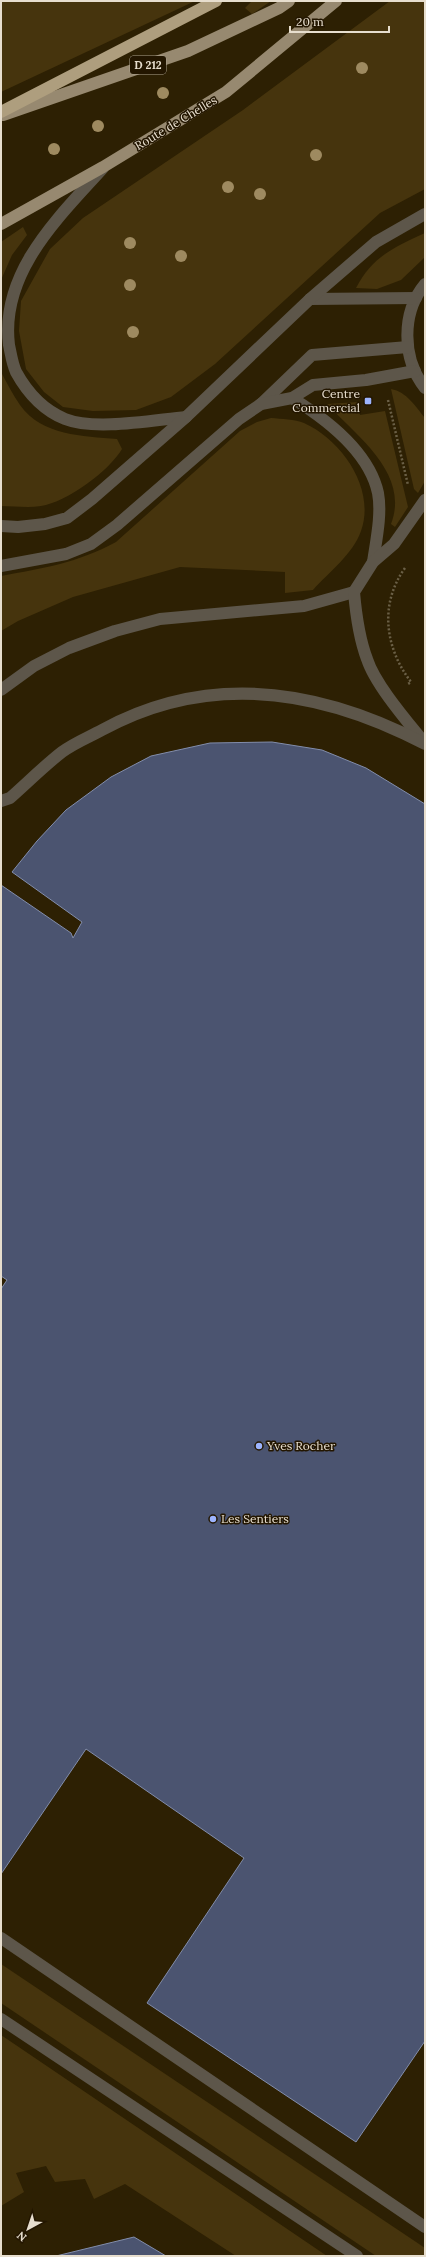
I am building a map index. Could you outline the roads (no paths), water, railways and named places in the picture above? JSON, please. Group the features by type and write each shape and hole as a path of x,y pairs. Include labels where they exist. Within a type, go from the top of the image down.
{"highway":[{"path":"1,112 216,1"}],"main road":[{"name":"D 212","path":"1,116 188,52 280,8 289,1"},
{"name":"Route de Chelles","path":"1,224 103,167 226,92 336,1"}],"street":[{"path":"103,167 33,247 18,274 8,299 6,334 13,365 24,388 43,406 66,419 96,425 186,417"},
{"path":"1,526 18,527 45,524 67,518 92,499 186,417 310,299 376,242 425,214"},
{"path":"425,284 416,298 408,322 408,347 415,371 425,388"},
{"path":"310,299 416,298"},
{"path":"1,566 66,554 91,544 117,525 239,419 261,404 312,355 408,347"},
{"path":"261,404 292,398 313,385 366,380 415,371"},
{"path":"292,398 319,414 347,440 367,466 374,480 378,494 374,562"},
{"path":"425,500 394,544 374,562 354,592 358,628 367,661 391,700 425,744"},
{"path":"1,690 34,666 69,648 115,631 160,619 304,606 354,592"},
{"path":"1,801 10,798 63,751 116,722 170,701 209,694 274,694 332,707 377,720 425,744"},
{"path":"1,1938 425,2227"},
{"path":"1,2019 357,2256"}],"place":[{"name":"Centre Commercial","path":"368,401"},
{"name":"Yves Rocher","path":"259,1446"},
{"name":"Les Sentiers","path":"213,1519"}]}
